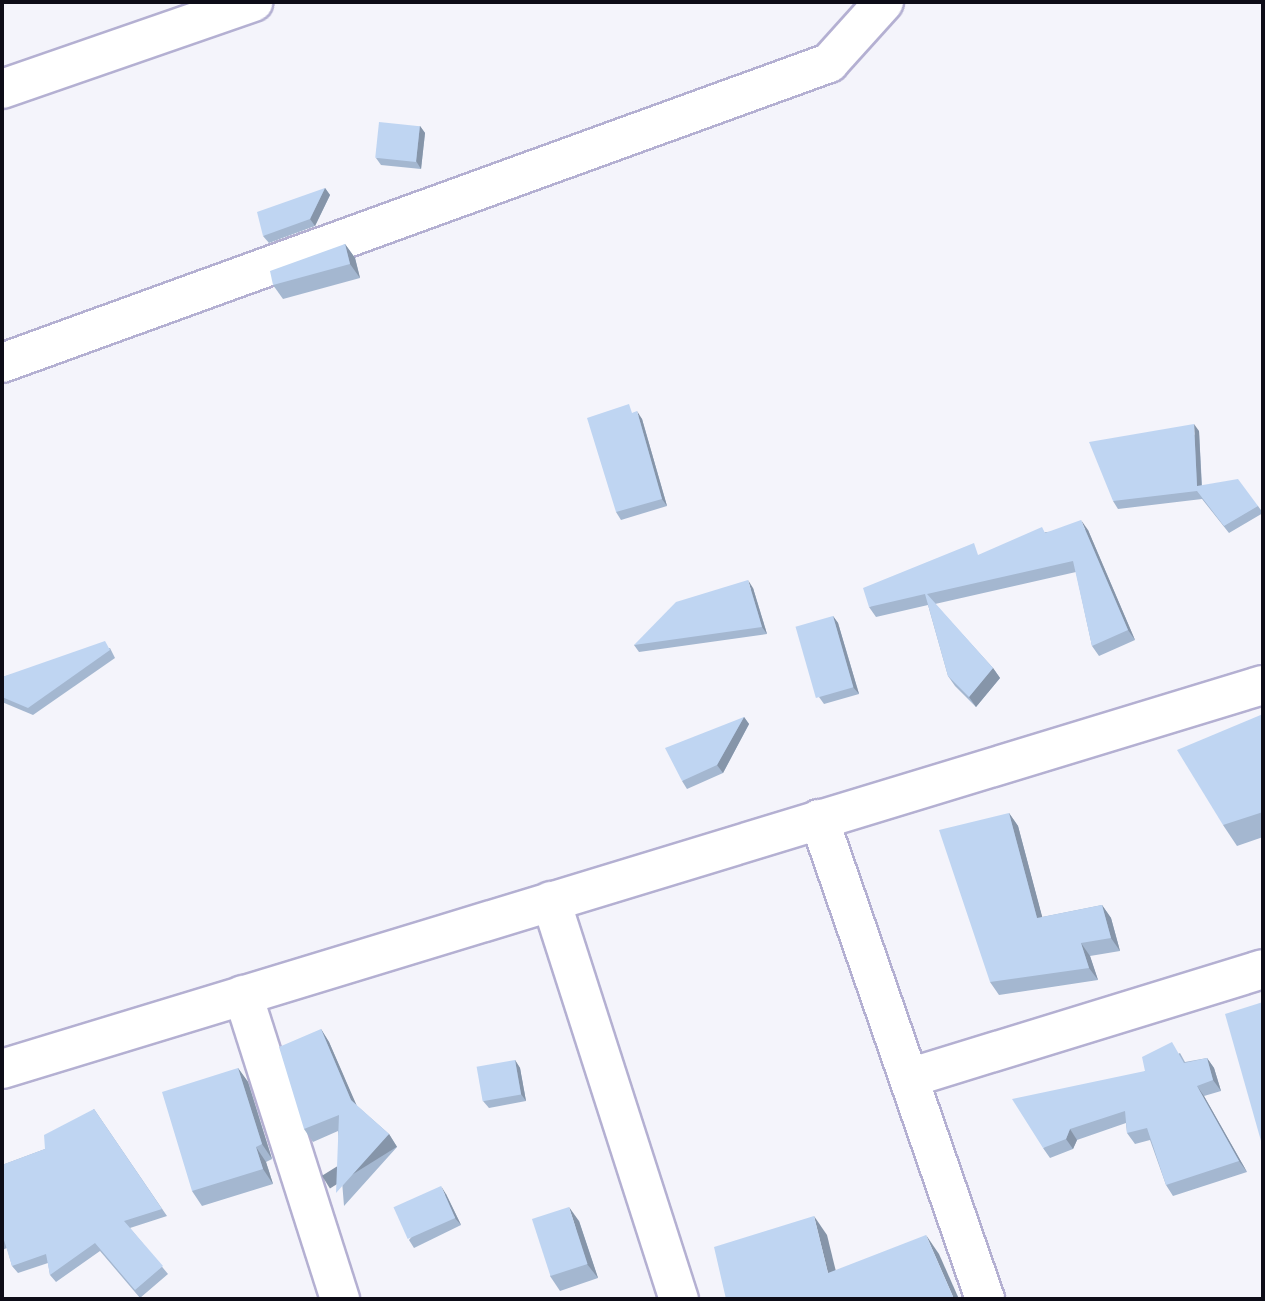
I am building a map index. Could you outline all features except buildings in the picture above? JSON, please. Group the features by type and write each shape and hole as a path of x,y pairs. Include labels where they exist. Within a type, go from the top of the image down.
{"street":[{"path":"2,89 253,2"},
{"path":"2,363 829,63 884,2"},
{"path":"2,1069 1263,685"},
{"path":"819,819 985,1299"},
{"path":"551,901 679,1299"},
{"path":"909,1078 1263,969"},
{"path":"243,995 340,1299"}]}
